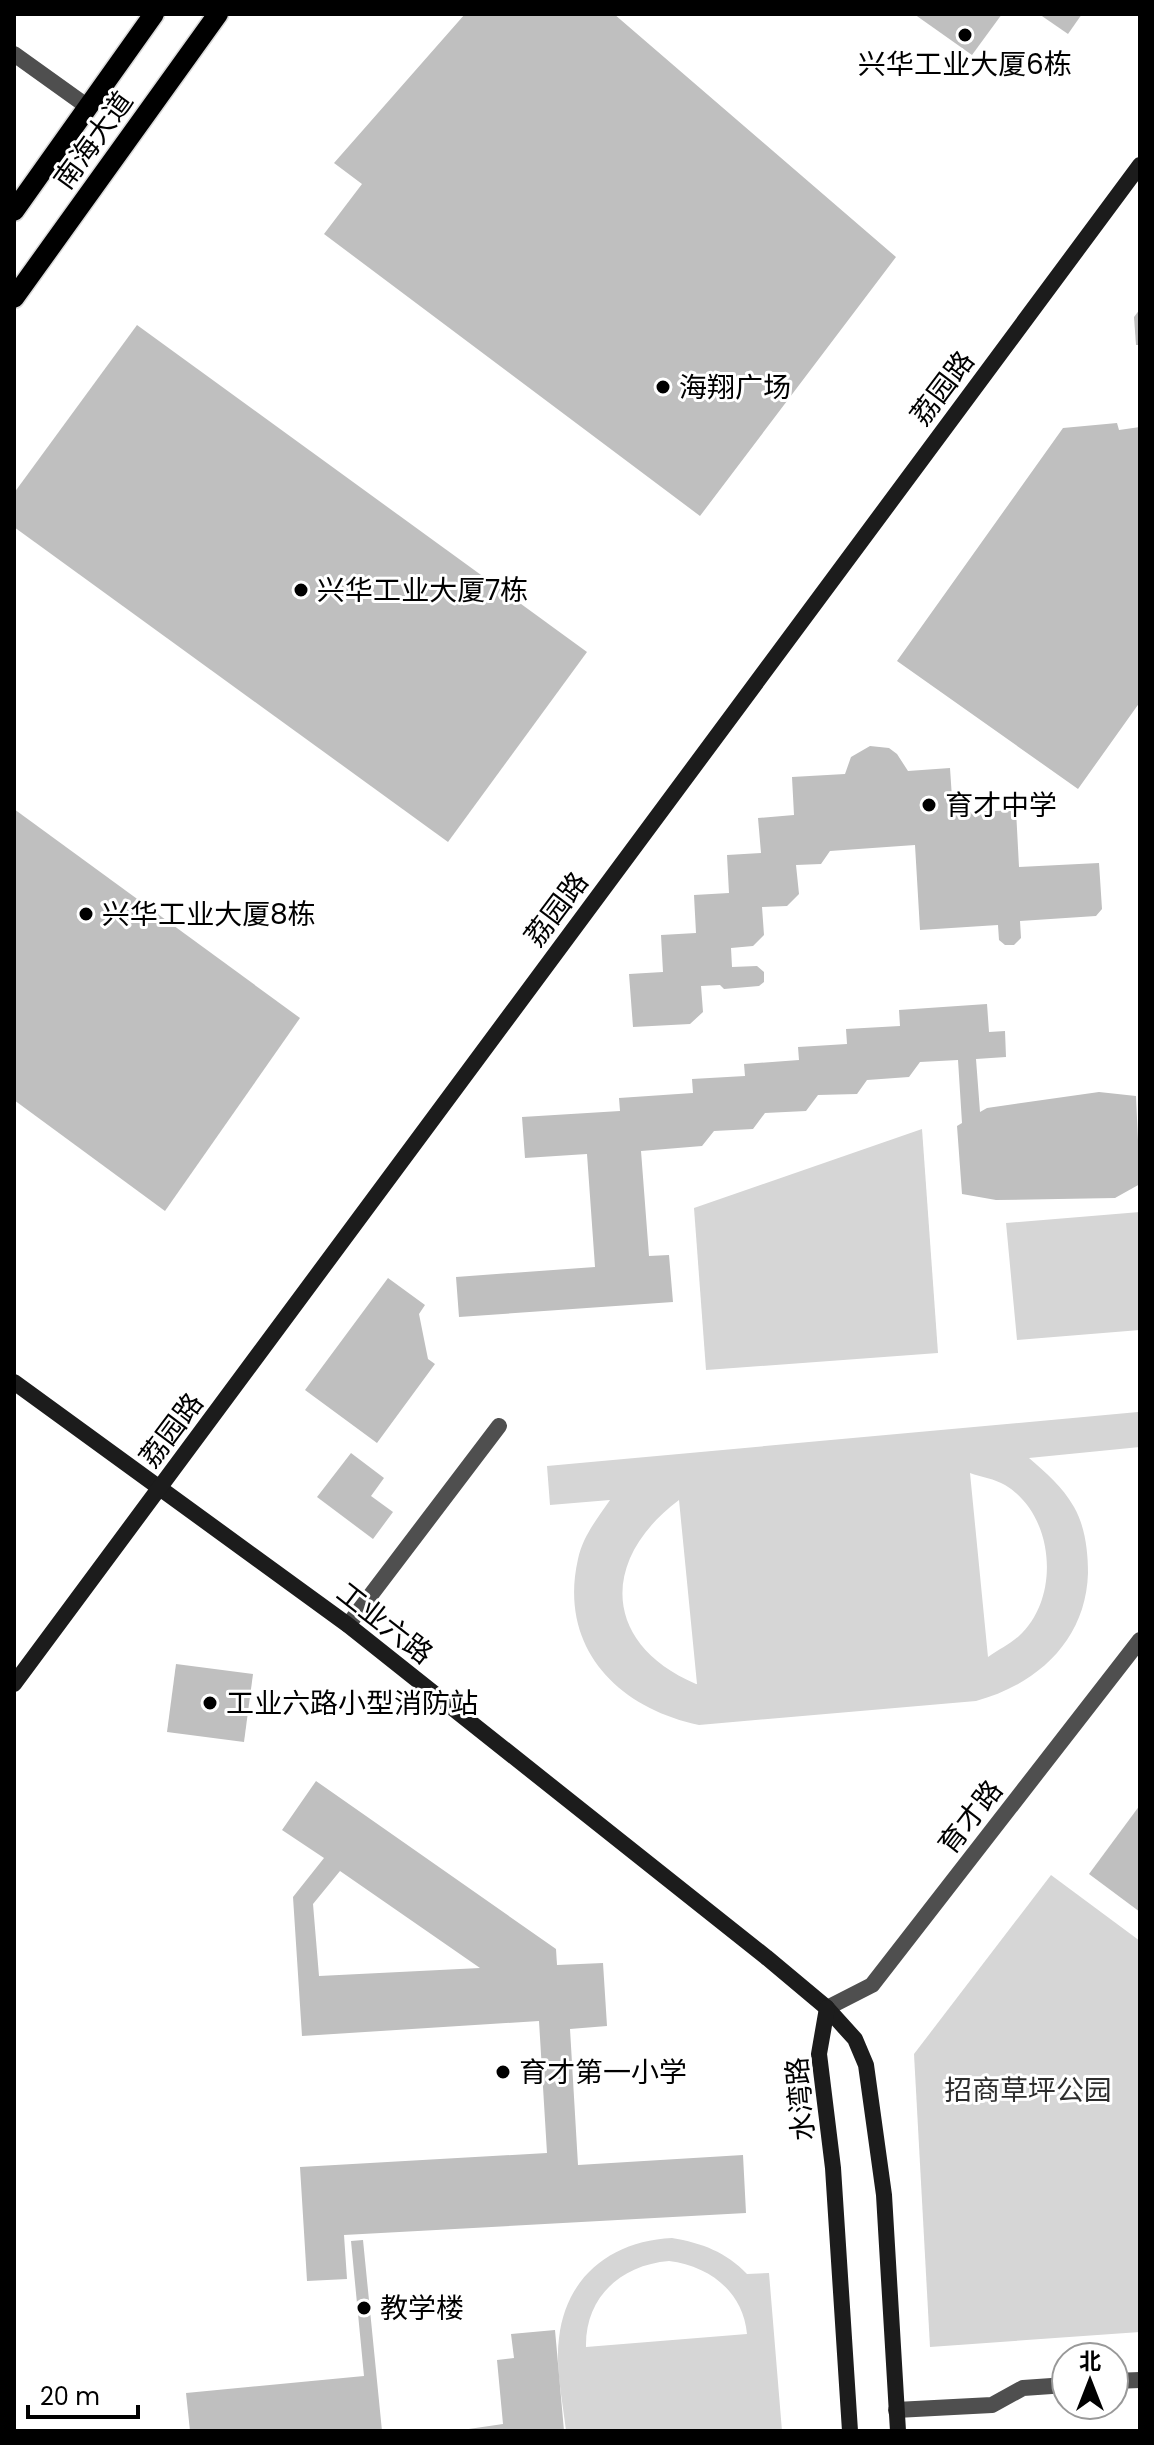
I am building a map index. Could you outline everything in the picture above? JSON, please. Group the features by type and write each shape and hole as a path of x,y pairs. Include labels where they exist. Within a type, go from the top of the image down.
{"main road":[{"name":"南海大道","path":"14,211 154,14"},
{"name":"南海大道","path":"14,298 218,14"}],"street":[{"path":"14,54 88,107"},
{"name":"荔园路","path":"14,1684 1140,165"},
{"name":"工业六路","path":"14,1382 348,1625 827,2008"},
{"path":"348,1625 499,1426"},
{"name":"育才路","path":"827,2008 872,1985 1140,1640"},
{"path":"827,2008 855,2039 866,2065 872,2095 884,2195 898,2431"},
{"name":"水湾路","path":"827,2008 819,2054 833,2168 850,2431"},
{"path":"896,2410 992,2405 1023,2388 1050,2386"}],"green space":[{"path":"922,1129 938,1353 706,1370 694,1208"},
{"path":"1140,1212 1140,1330 1017,1340 1006,1223"},
{"path":"1138,1412 1140,1447 1029,1458 1059,1486 1078,1514 1087,1556 1085,1597 1078,1619 1054,1656 1019,1683 976,1701 699,1725 669,1717 643,1704 619,1688 600,1669 586,1646 577,1620 574,1591 580,1551 610,1500 550,1505 547,1466","holes":["970,1473 1001,1483 1022,1499 1034,1516 1046,1558 1042,1601 1033,1620 1019,1636 988,1657","679,1500 697,1684 665,1667 643,1647 628,1624 623,1599 625,1574 635,1548 653,1523"]},
{"name":"招商草坪公园","path":"1051,1875 1140,1941 1140,2332 930,2347 914,2054"},
{"path":"672,2238 693,2243 722,2254 747,2274 769,2273 782,2431 566,2431 558,2349 563,2316 571,2297 596,2266 630,2246","holes":["669,2261 698,2268 722,2283 739,2305 747,2334 586,2347 592,2313 609,2287 621,2277 652,2264"]}],"building":[{"name":"海翔广场","path":"465,14 614,14 896,257 700,516 324,234 362,184 334,163"},
{"name":"兴华工业大厦6栋","path":"914,14 1002,14 972,55"},
{"name":"兴华工业大厦6栋","path":"1039,14 1082,14 1068,34"},
{"path":"1140,309 1140,345 1136,345 1134,317"},
{"name":"兴华工业大厦7栋","path":"137,325 587,652 448,842 14,527 14,493"},
{"path":"1117,423 1119,430 1140,427 1140,702 1078,789 897,661 1063,428"},
{"path":"870,746 889,748 908,771 950,768 953,813 1016,810 1019,867 1099,863 1102,909 1096,916 1020,921 1021,938 1014,945 1005,945 999,940 998,925 920,930 915,845 830,851 821,864 796,865 799,894 787,906 762,907 764,935 753,946 731,948 732,967 757,966 764,972 764,982 759,986 724,989 720,985 701,986 703,1012 690,1024 633,1027 629,974 663,972 661,935 696,933 694,895 729,893 727,855 761,853 758,818 794,815 792,777 845,774 851,757"},
{"name":"兴华工业大厦8栋","path":"14,809 300,1018 165,1211 14,1100"},
{"path":"987,1004 989,1032 1005,1031 1006,1057 976,1059 980,1112 987,1108 1099,1092 1136,1096 1140,1184 1115,1198 996,1200 962,1194 957,1126 962,1123 958,1060 920,1062 909,1077 867,1080 857,1094 818,1095 806,1111 765,1113 753,1129 714,1131 702,1146 641,1151 649,1256 669,1255 673,1302 459,1317 456,1277 595,1267 587,1154 525,1158 522,1117 620,1111 619,1098 693,1093 692,1079 745,1076 744,1064 799,1060 798,1047 847,1044 846,1029 900,1026 899,1010"},
{"path":"388,1278 425,1305 419,1314 428,1359 435,1364 377,1443 305,1390"},
{"path":"351,1453 384,1478 371,1496 393,1512 373,1539 317,1497"},
{"name":"工业六路小型消防站","path":"176,1664 253,1674 244,1742 167,1732"},
{"path":"316,1781 556,1949 557,1965 603,1963 607,2026 570,2029 578,2165 743,2155 746,2213 344,2235 347,2279 307,2281 300,2167 547,2153 539,2021 302,2036 293,1897 324,1858 282,1830","holes":["340,1871 480,1968 319,1976 313,1904"]},
{"path":"1140,1805 1140,1912 1089,1874"},
{"name":"教学楼","path":"363,2240 382,2431 190,2431 186,2393 364,2376 351,2241"},
{"name":"教学楼","path":"555,2330 564,2431 455,2431 503,2424 497,2360 514,2358 511,2334"}],"place":[{"name":"兴华工业大厦6栋","path":"965,35"},
{"name":"海翔广场","path":"663,387"},
{"name":"兴华工业大厦7栋","path":"301,590"},
{"name":"育才中学","path":"929,805"},
{"name":"兴华工业大厦8栋","path":"86,914"},
{"name":"工业六路小型消防站","path":"210,1703"},
{"name":"育才第一小学","path":"503,2072"},
{"name":"教学楼","path":"364,2308"}]}
